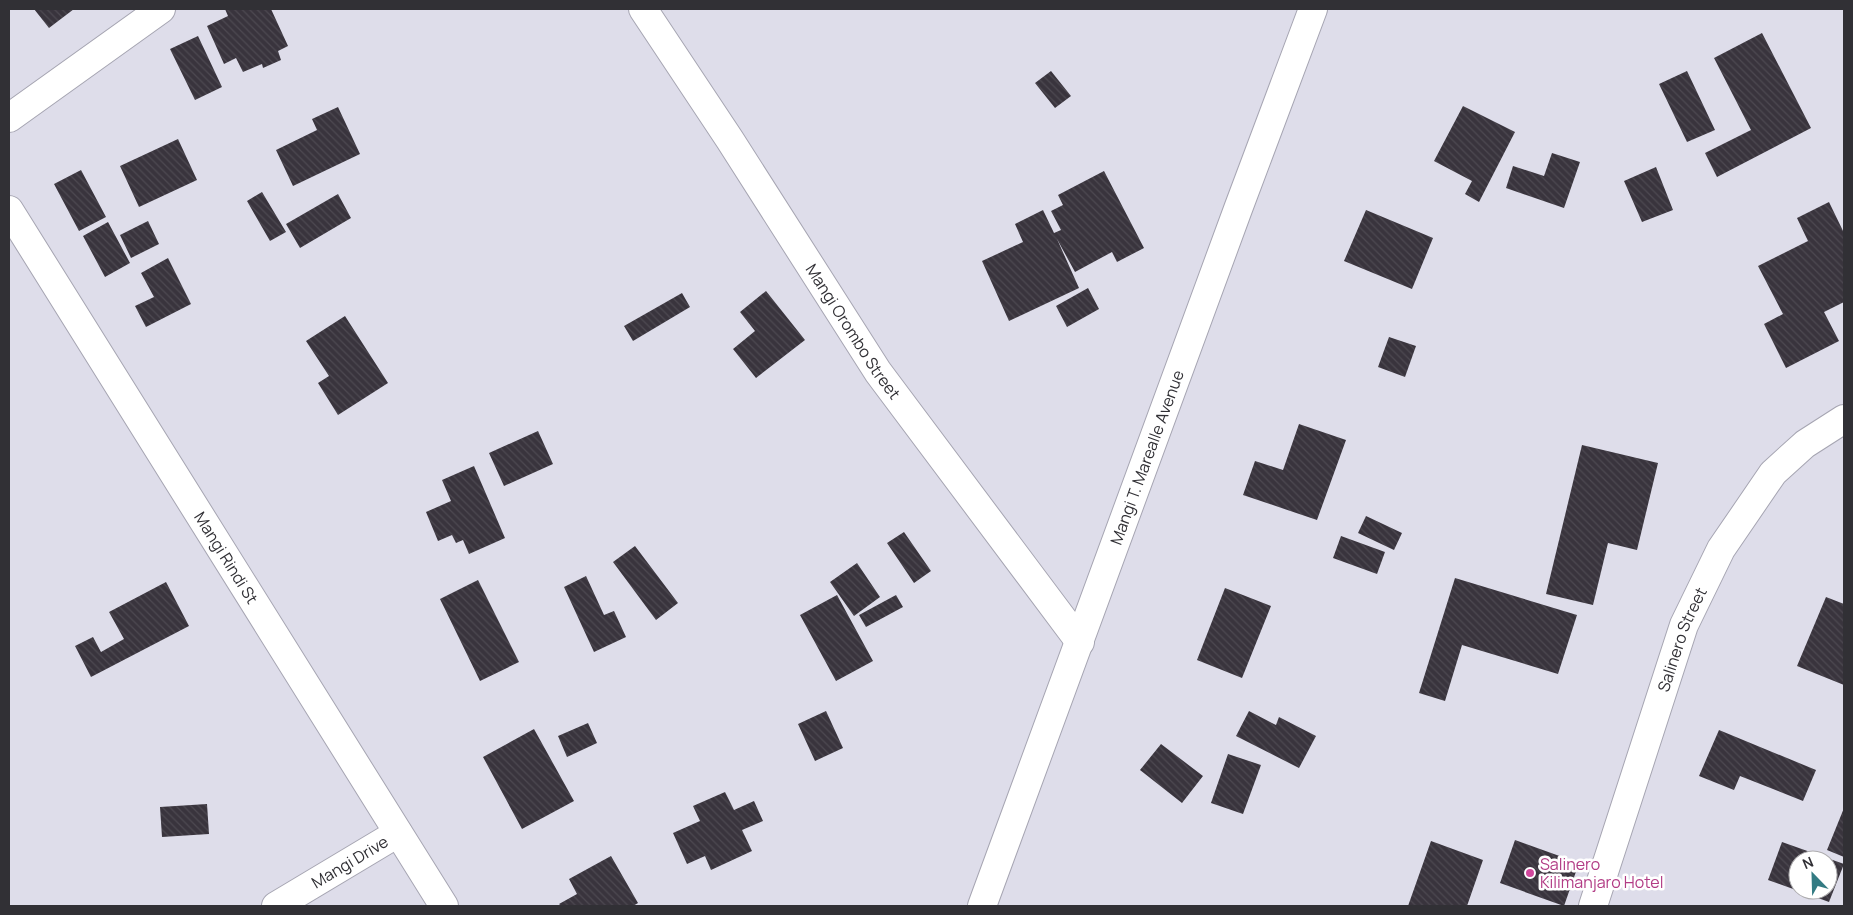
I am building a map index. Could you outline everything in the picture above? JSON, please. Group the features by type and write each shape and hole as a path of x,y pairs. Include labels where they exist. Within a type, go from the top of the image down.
{"street":[{"path":"9,118 161,9"},
{"name":"Mangi Orombo Street","path":"643,9 730,140 878,372 1080,642"},
{"name":"Mangi T. Marealle Avenue","path":"982,906 1313,9"},
{"name":"Mangi Rindi St","path":"9,210 444,906"},
{"name":"Salinero Street","path":"1593,906 1684,625 1721,548 1773,473 1805,444 1844,419"},
{"name":"Mangi Drive","path":"276,906 398,833"}],"building":[{"path":"34,9 74,9 49,28"},
{"path":"225,9 271,9 288,46 278,51 281,60 263,68 262,64 243,72 236,58 224,64 207,26 228,16"},
{"path":"1762,33 1811,128 1717,177 1705,153 1751,130 1714,58"},
{"path":"198,36 222,87 195,100 170,49"},
{"path":"1051,71 1071,96 1055,108 1035,83"},
{"path":"1687,71 1715,130 1687,142 1659,84"},
{"path":"1463,106 1515,132 1479,202 1465,194 1472,181 1434,161"},
{"path":"338,107 360,154 293,186 276,150 317,130 312,119"},
{"path":"178,139 197,180 139,207 120,166"},
{"path":"1552,153 1580,162 1564,208 1506,188 1513,166 1544,176"},
{"path":"1656,167 1673,210 1642,222 1624,181"},
{"path":"81,170 106,217 79,231 54,184"},
{"path":"1104,171 1144,248 1117,262 1112,252 1075,272 1057,239 1079,288 1009,321 982,261 1023,242 1015,224 1043,210 1054,233 1061,230 1051,211 1063,205 1058,195"},
{"path":"262,192 286,232 270,241 247,201"},
{"path":"338,194 351,218 300,248 286,224"},
{"path":"1829,202 1844,233 1844,302 1824,312 1839,341 1786,368 1764,324 1783,314 1758,266 1808,241 1797,218"},
{"path":"1366,210 1433,238 1412,289 1344,261"},
{"path":"148,221 159,244 131,258 120,235"},
{"path":"108,222 130,263 105,277 83,236"},
{"path":"168,258 191,304 146,327 135,306 154,297 141,273"},
{"path":"1088,288 1099,309 1067,327 1056,306"},
{"path":"766,291 805,340 756,378 733,349 755,331 740,312"},
{"path":"682,293 690,307 633,341 624,326"},
{"path":"345,316 388,383 338,415 318,383 329,376 306,341"},
{"path":"1389,337 1416,346 1405,377 1378,367"},
{"path":"1299,424 1346,440 1317,520 1243,495 1255,461 1283,470"},
{"path":"538,431 553,464 504,486 489,453"},
{"path":"1582,445 1658,463 1637,550 1608,543 1593,605 1546,594"},
{"path":"474,466 505,538 469,554 463,540 456,543 452,535 438,541 426,512 451,501 442,480"},
{"path":"1366,516 1402,533 1394,550 1358,533"},
{"path":"904,532 931,571 914,583 887,543"},
{"path":"1341,536 1385,552 1377,574 1333,558"},
{"path":"635,546 678,603 656,620 613,562"},
{"path":"857,563 880,597 854,616 830,582"},
{"path":"586,576 604,615 614,611 626,637 594,652 564,587"},
{"path":"1455,578 1577,615 1558,674 1462,645 1445,701 1419,693"},
{"path":"478,580 519,662 480,681 440,599"},
{"path":"166,582 189,626 91,677 75,646 93,637 101,652 124,639 109,612"},
{"path":"1225,588 1271,606 1242,678 1197,660"},
{"path":"837,595 873,661 836,681 800,615"},
{"path":"896,595 903,607 866,627 859,615"},
{"path":"1826,597 1844,604 1844,685 1797,666"},
{"path":"826,711 843,748 815,761 798,724"},
{"path":"1249,711 1276,725 1279,717 1316,736 1299,768 1236,736"},
{"path":"588,723 597,743 567,757 558,736"},
{"path":"534,729 574,801 522,829 483,757"},
{"path":"1719,730 1816,770 1803,801 1740,776 1734,790 1699,776"},
{"path":"1161,744 1203,776 1182,803 1140,770"},
{"path":"1228,754 1261,765 1243,814 1211,803"},
{"path":"725,792 734,810 754,801 763,821 742,830 752,851 711,870 705,856 687,864 673,833 700,821 693,806"},
{"path":"207,804 209,834 162,837 160,807"},
{"path":"1844,808 1844,857 1838,855 1838,850 1827,850"},
{"path":"1515,840 1579,863 1564,906 1500,883"},
{"path":"1431,841 1483,860 1467,906 1408,906"},
{"path":"1782,842 1805,850 1788,850 1788,887 1768,880"},
{"path":"611,856 638,903 633,906 561,906 559,904 577,894 569,879"},
{"path":"1838,862 1844,864 1838,879"}],"place":[{"name":"Salinero Kilimanjaro Hotel","path":"1530,873"}]}
